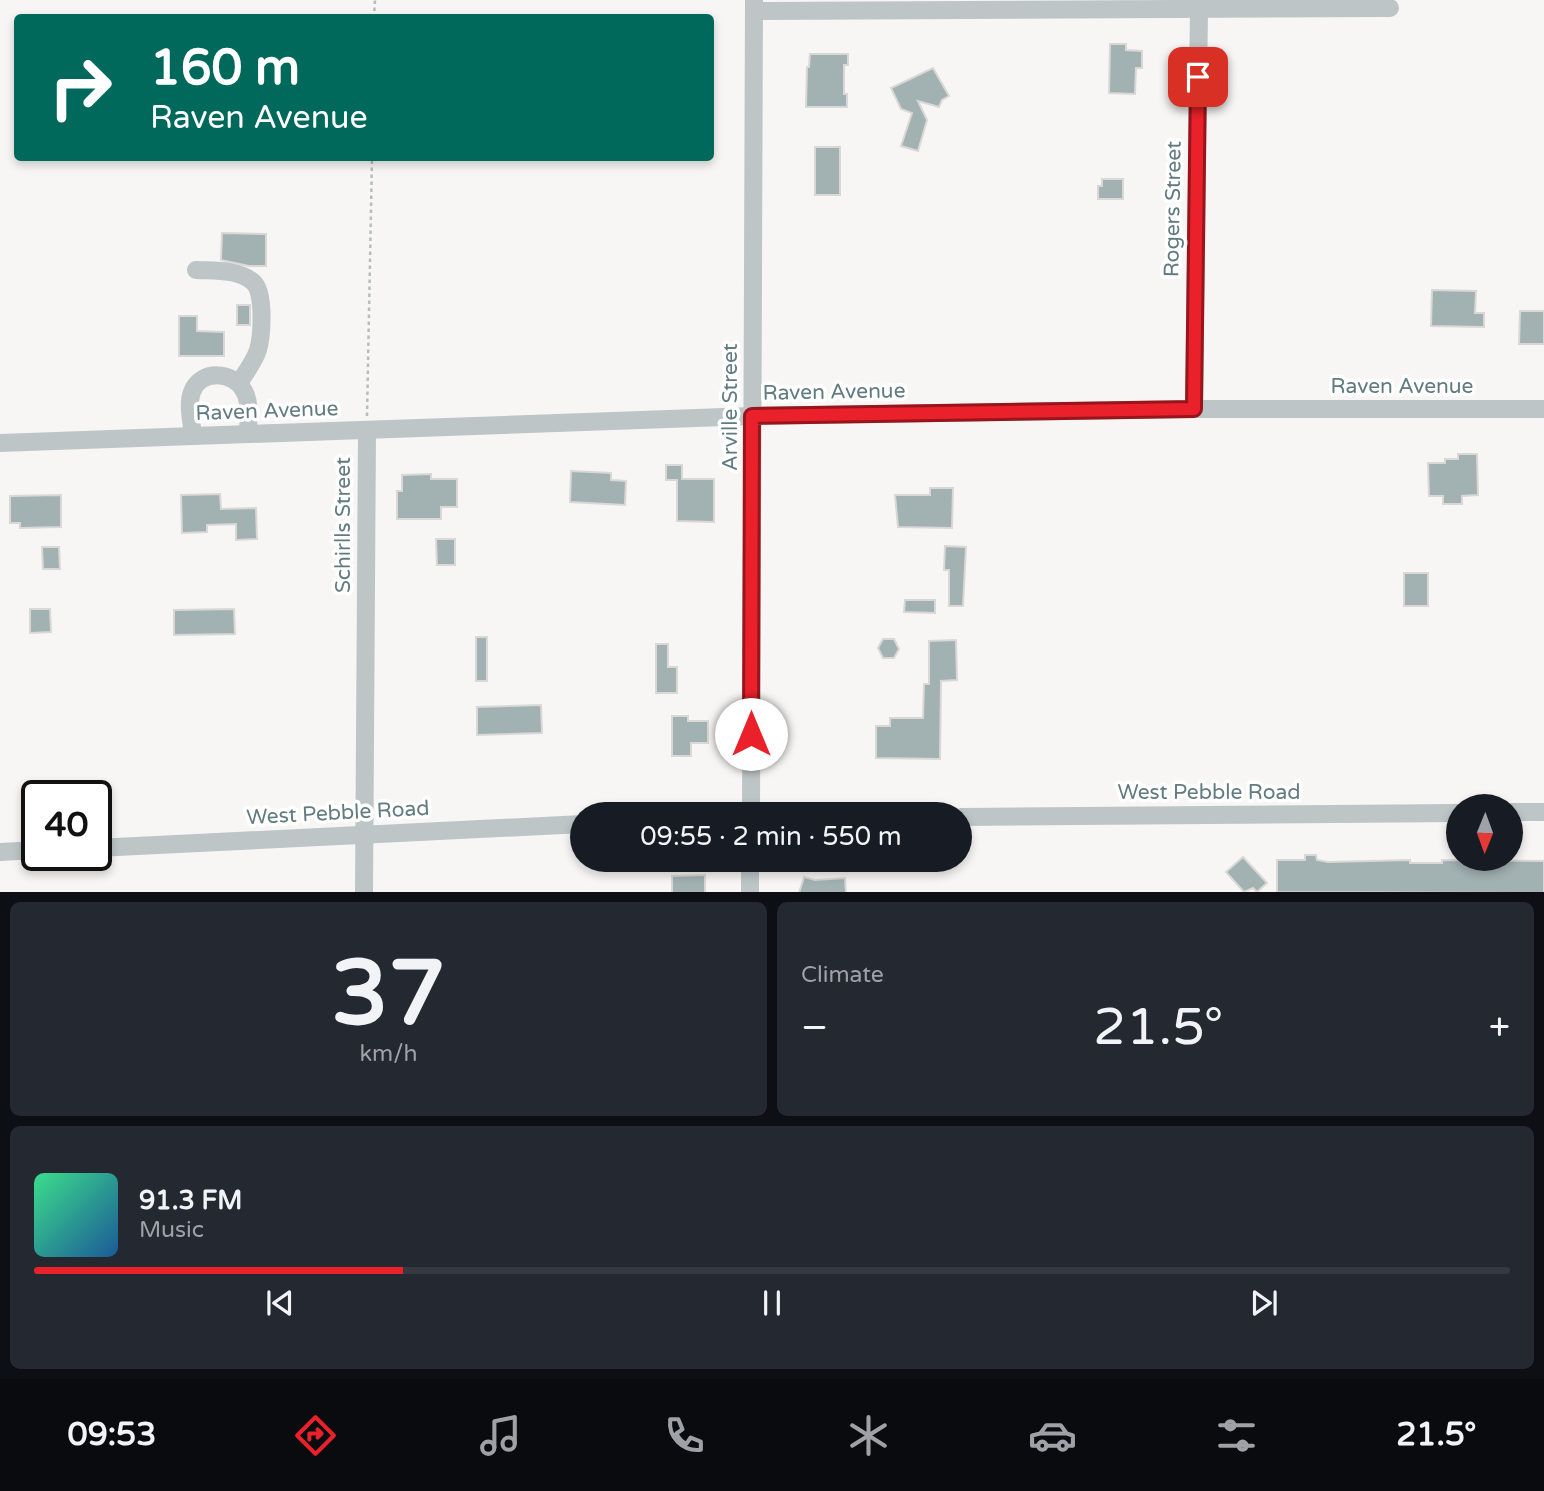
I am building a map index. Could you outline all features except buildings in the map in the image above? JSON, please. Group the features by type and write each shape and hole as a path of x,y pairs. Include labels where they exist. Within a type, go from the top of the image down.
{"street":[{"path":"754,5 1390,8"},
{"name":"Arville Street","path":"751,802 754,5"},
{"name":"Rogers Street","path":"1194,409 1199,9"},
{"path":"196,270 239,274 251,280 260,291 260,342 239,383"},
{"path":"193,436 190,400 196,385 202,379 214,375 224,375 239,383 247,397 248,434"},
{"name":"Raven Avenue","path":"0,443 752,416 1194,409 1544,409"},
{"name":"Schirlls Street","path":"364,892 367,430"},
{"path":"1523,812 1544,812"},
{"name":"West Pebble Road","path":"972,817 1446,813"},
{"name":"West Pebble Road","path":"112,847 570,825"},
{"path":"0,852 21,851"},
{"path":"750,872 750,892"}],"path":[{"name":"Schirlls Street","path":"367,430 372,161"}],"route":[{"path":"751,734 752,416 1194,409 1198,77"}]}
